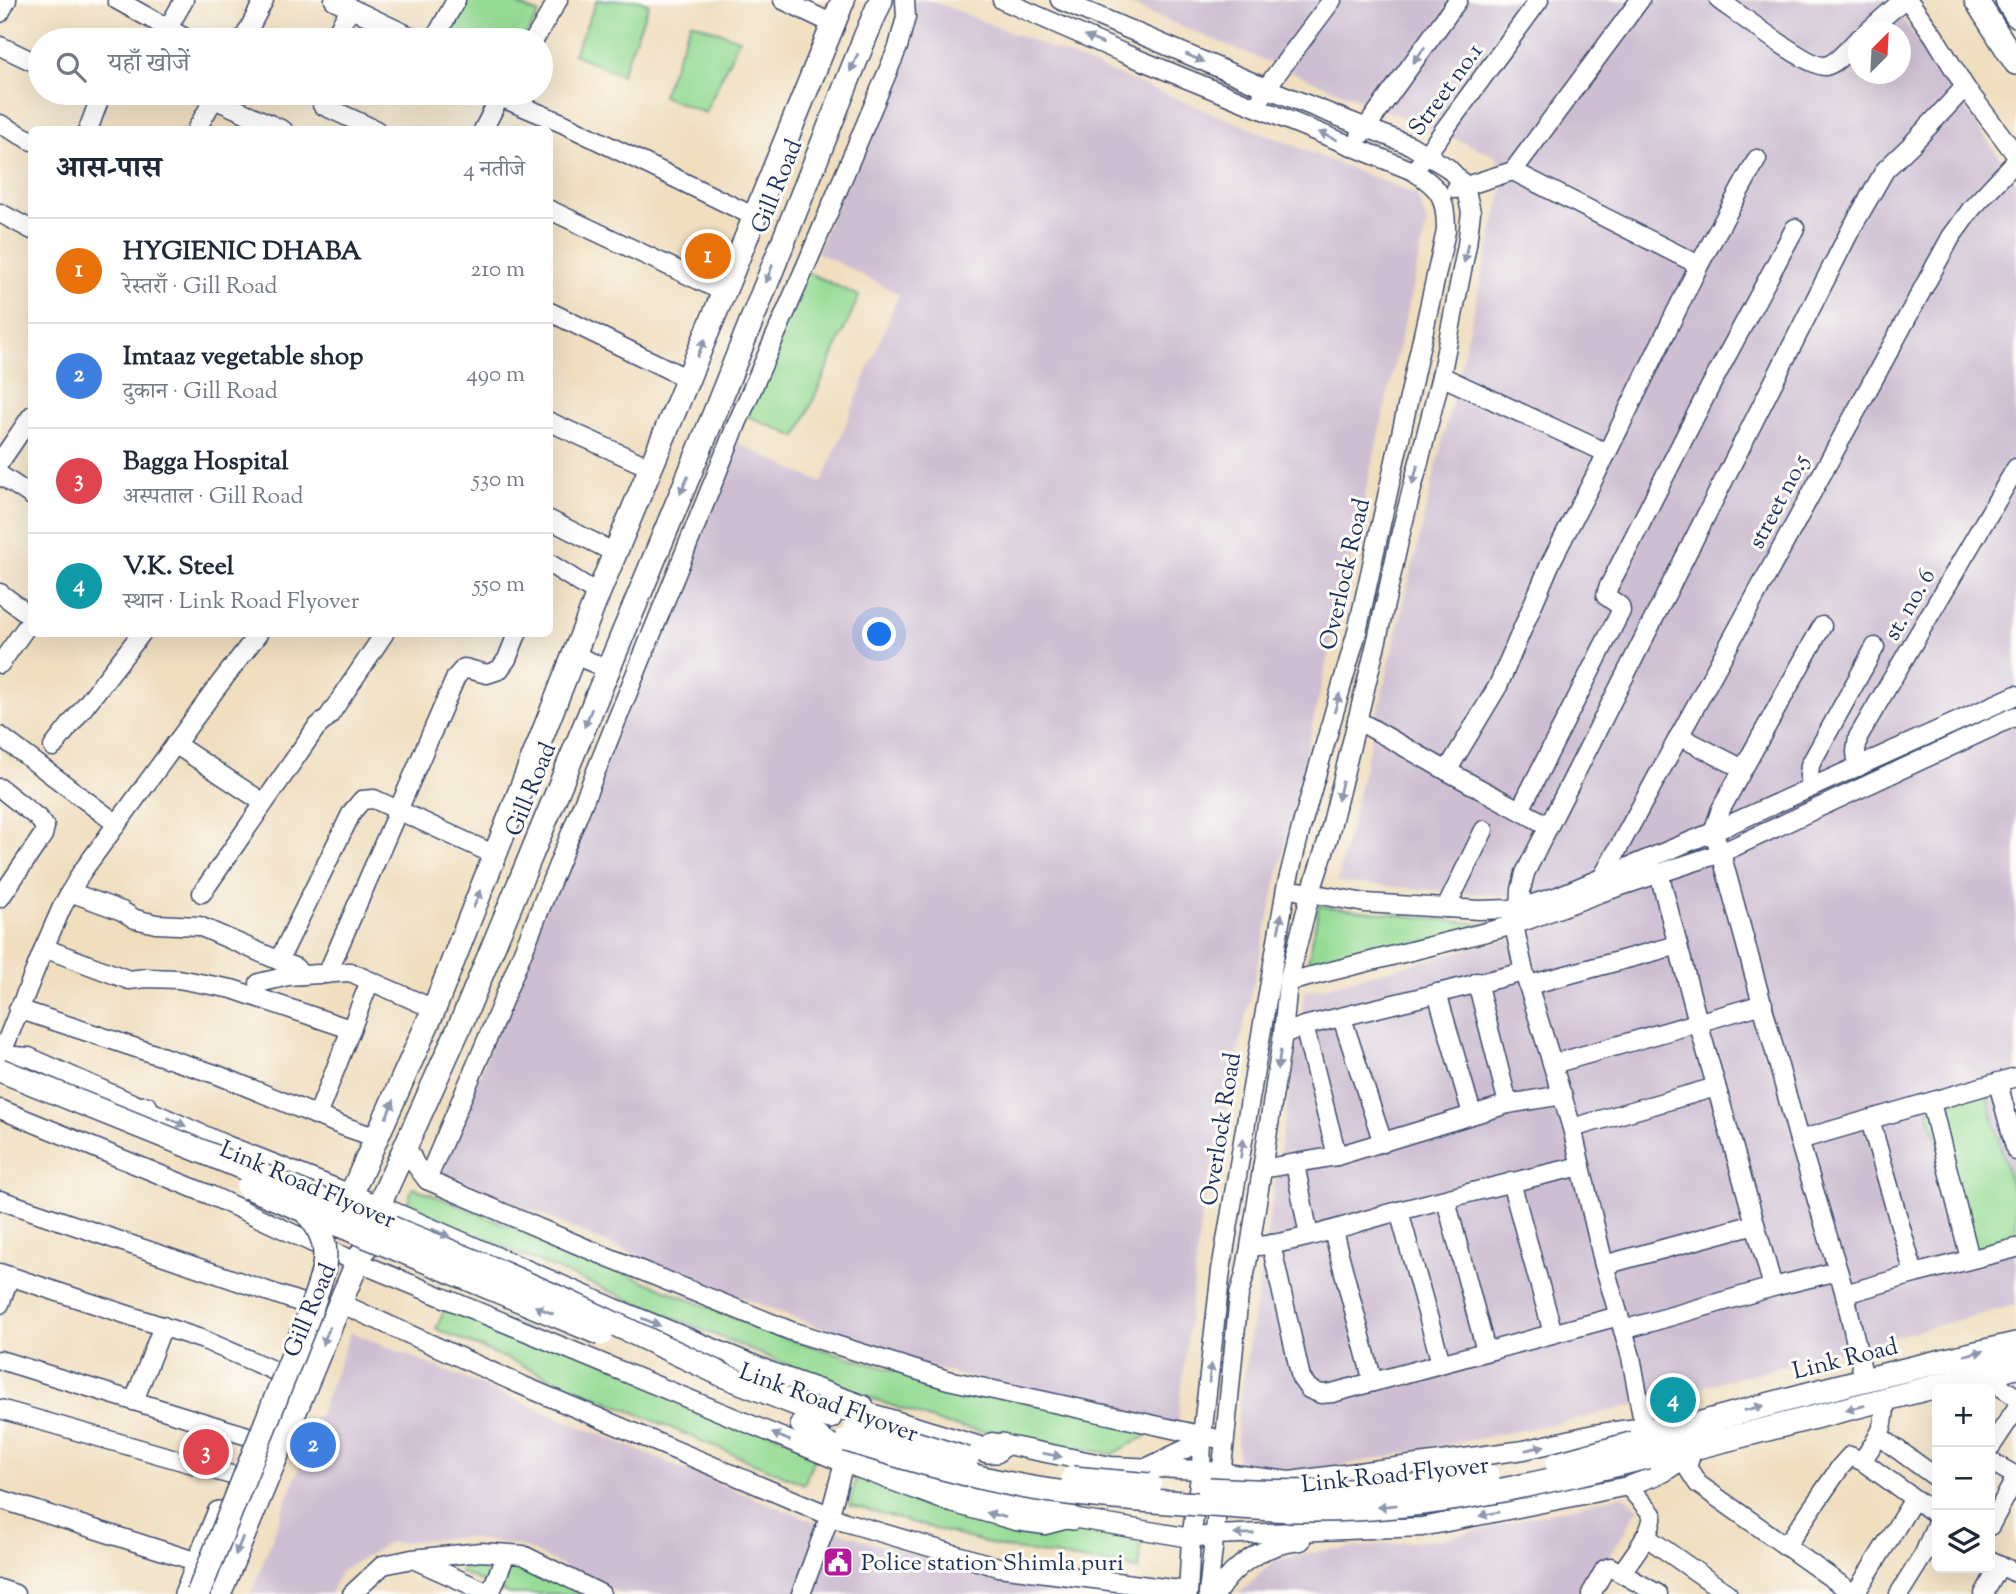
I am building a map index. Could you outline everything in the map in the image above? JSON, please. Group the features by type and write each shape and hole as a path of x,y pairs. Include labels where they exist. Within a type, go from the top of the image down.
{"main road":[{"name":"Gill Road","path":"186,1594 328,1242 434,1009 598,594 843,0"},
{"name":"Gill Road","path":"219,1594 340,1303 368,1243 379,1205 463,1019 713,417 881,0"},
{"path":"1976,0 2016,63"},
{"path":"2007,0 2016,15"},
{"path":"2,1068 131,1110 146,1108"},
{"name":"Link Road Flyover","path":"2,1068 305,1211 594,1331 627,1348 920,1463 1032,1488 1110,1498 1289,1511 1356,1509 1451,1499 1549,1481 1642,1442 1690,1437"},
{"name":"Link Road Flyover","path":"2,1068 491,1268 810,1418"},
{"path":"198,1594 310,1312 325,1264 322,1233 305,1211"},
{"name":"Link Road","path":"1690,1437 1864,1379 2016,1344"},
{"name":"Link Road","path":"1690,1437 1885,1400 2016,1366"},
{"path":"995,1448 846,1408 810,1418 825,1443 849,1455 919,1478 1072,1517"}],"street":[{"path":"0,13 7,0"},
{"path":"117,0 167,28 184,0"},
{"path":"249,28 264,0"},
{"path":"441,28 456,0"},
{"path":"541,28 558,0"},
{"path":"783,0 833,24"},
{"path":"427,1180 491,1030 736,426 898,47 906,17 905,0"},
{"path":"1002,0 1123,53 1413,171 1430,181 1441,194 1513,171 1640,0"},
{"path":"1060,0 1266,88 1410,145 1448,168 1465,186"},
{"path":"1258,107 1266,88 1332,0"},
{"path":"1353,146 1458,0"},
{"name":"Street no.1","path":"1413,171 1539,0"},
{"path":"1719,0 1817,65 1825,66 1848,48"},
{"path":"1880,21 1905,0 1934,36 1965,87 2016,155"},
{"path":"335,28 342,4 393,28"},
{"path":"1123,53 1132,31"},
{"path":"0,46 28,59"},
{"path":"2,1068 29,1057 223,1144 379,1205 615,1308 777,1374 995,1448 1111,1466 1201,1470 1290,1481 1524,1450 1594,1434 1642,1442 1631,1357 1604,1265 1563,1094 1526,979 1515,914 1525,873 1793,342 1873,191 1885,170 1965,87"},
{"path":"89,126 97,105"},
{"path":"198,126 211,105"},
{"path":"234,105 276,126"},
{"path":"322,105 367,126"},
{"path":"485,126 496,105"},
{"path":"523,105 755,217"},
{"path":"0,124 28,139"},
{"path":"1447,771 1498,686 1551,562 1699,265 1757,159"},
{"name":"street no.5","path":"1602,878 1951,237 1972,208 2016,161"},
{"path":"1513,171 1699,265"},
{"name":"Overlock Road","path":"1208,1594 1239,1295 1250,1247 1283,1034 1288,982 1310,895 1328,839 1401,531 1441,376 1468,245 1471,212 1465,186"},
{"name":"Overlock Road","path":"1188,1593 1191,1538 1201,1470 1221,1270 1286,888 1357,632 1381,530 1446,230 1446,212 1441,194"},
{"path":"553,211 724,292"},
{"path":"0,213 28,228"},
{"path":"1520,810 1622,611 1620,606 1606,596 1608,588 1710,387 1795,228"},
{"path":"553,313 688,379"},
{"path":"1441,376 1607,453"},
{"path":"0,462 28,421"},
{"path":"553,423 651,468"},
{"name":"st. no. 6","path":"1858,767 1858,737 2016,468"},
{"path":"0,475 28,493"},
{"path":"553,522 615,553"},
{"path":"553,566 598,594"},
{"path":"0,593 28,615"},
{"path":"0,664 28,624"},
{"path":"1822,626 1721,809 1713,831 1845,1294 1864,1379"},
{"path":"53,747 139,637"},
{"path":"2,1068 18,1009 81,873 256,637"},
{"path":"202,893 382,637"},
{"path":"327,974 456,677 464,668 487,674 499,670 507,659 516,637"},
{"path":"1813,787 1809,776 1810,765 1875,647"},
{"path":"574,656 608,669"},
{"path":"1286,888 1310,895 1365,903 1515,914 1713,831 2016,695"},
{"path":"1288,982 1721,853 2016,716"},
{"path":"1357,720 1549,826"},
{"path":"0,736 117,824"},
{"path":"1679,736 1743,769"},
{"path":"175,744 264,803"},
{"path":"0,788 38,818 44,827 43,835 3,888"},
{"path":"279,960 362,800 373,799 495,855"},
{"path":"1446,908 1484,830"},
{"path":"1659,873 1773,1287"},
{"path":"70,892 122,911 135,919 156,924 199,926 296,968 301,975"},
{"path":"1283,1034 1304,1026 1477,982 1526,979 1678,945"},
{"path":"44,948 129,980 178,979 232,989 349,1029"},
{"path":"259,983 288,976 350,972 434,1009"},
{"path":"317,1115 370,981"},
{"path":"1477,982 1508,1104"},
{"path":"1437,993 1472,1114"},
{"path":"1553,1064 1763,1004"},
{"path":"18,1009 218,1075 377,1138"},
{"path":"1342,1018 1383,1143"},
{"path":"1304,1026 1337,1156"},
{"path":"1799,1140 2016,1077"},
{"path":"1998,1083 2016,1151"},
{"path":"1572,1128 1716,1087"},
{"path":"1262,1169 1337,1156 1508,1104 1563,1094"},
{"path":"1931,1102 1970,1259"},
{"path":"0,1109 210,1195 326,1249 844,1463 951,1503 1016,1521 1045,1525 1072,1517 1191,1538 1422,1527 1628,1486 1675,1465 1690,1437"},
{"path":"1870,1120 1914,1273"},
{"path":"406,1145 427,1180 583,1247 791,1331 948,1380 1202,1439 1225,1439"},
{"path":"1295,1164 1309,1236"},
{"path":"1250,1247 1333,1231 1399,1211 1581,1166"},
{"path":"1511,1182 1553,1333"},
{"path":"0,1200 305,1304"},
{"path":"1446,1200 1486,1351"},
{"path":"1399,1211 1441,1363"},
{"path":"1604,1265 1755,1224"},
{"path":"1333,1231 1373,1382"},
{"path":"1270,1244 1301,1378 1309,1389 1321,1394 1553,1333 1621,1323 1838,1271"},
{"path":"1845,1294 1914,1273 2016,1248"},
{"path":"1221,1270 1245,1274"},
{"path":"0,1304 5,1274 204,1340 277,1372"},
{"path":"340,1303 519,1384 845,1522 999,1567 1188,1593"},
{"path":"134,1401 163,1326"},
{"path":"0,1360 251,1437"},
{"path":"1983,1375 2016,1397"},
{"path":"1862,1461 1879,1436 1885,1421 1885,1400"},
{"path":"0,1409 234,1476"},
{"path":"1991,1447 2016,1409"},
{"path":"1879,1436 1932,1474"},
{"path":"1690,1437 1687,1467 1698,1484 1786,1546 1828,1587 1855,1594 1914,1499"},
{"path":"1150,1466 1202,1439"},
{"path":"1786,1546 1850,1456 1862,1461 1914,1499 1932,1521"},
{"path":"801,1594 830,1515 844,1463"},
{"path":"1995,1464 2016,1476 1995,1516"},
{"path":"1622,1572 1652,1523 1652,1514 1628,1486"},
{"path":"0,1499 198,1562"},
{"path":"1216,1594 1225,1580 1251,1556 1290,1542 1413,1533 1422,1527"},
{"path":"1899,1594 1924,1554 1932,1535"},
{"path":"1645,1536 1728,1594"},
{"path":"352,1594 383,1565 412,1559 481,1552 523,1555 601,1594"},
{"path":"446,1594 463,1554"},
{"path":"412,1559 490,1594 506,1554"},
{"path":"1984,1594 2002,1566"},
{"path":"1593,1591 1607,1567 1622,1572 1658,1594"},
{"path":"0,1589 15,1594"}],"shaded area":[{"path":"916,0 930,0 1417,195 1427,223 1202,1209 1177,1429 913,1363 653,1263 441,1171 730,440 822,483 899,294 817,252"},
{"path":"1118,0 1889,0 1904,21 1848,21 1848,84 1911,84 1911,31 2016,181 2016,1305 1587,1417 1313,1471 1237,1465 1237,1422 1305,992 1533,932 1529,898 1337,882 1504,184 1496,156"},
{"path":"351,1332 761,1501 871,1543 999,1577 1107,1594 621,1594 522,1546 464,1537 388,1543 340,1572 330,1594 251,1594"},
{"path":"1623,1495 1638,1508 1589,1594 1239,1594 1274,1561 1318,1551 1441,1539"}],"green space":[{"path":"462,0 508,0 539,14 530,28 446,28"},
{"path":"597,0 640,0 649,4 621,75 574,54"},
{"path":"691,22 739,39 705,113 662,96"},
{"path":"800,269 859,296 797,437 736,411"},
{"path":"1319,906 1490,925 1306,972"},
{"path":"1986,1091 2016,1203 2016,1238 1974,1249 1927,1109"},
{"path":"413,1187 781,1337 952,1388 1132,1422 1147,1436 1112,1454 947,1425 848,1390 406,1207"},
{"path":"450,1297 817,1452 804,1484 436,1329"},
{"path":"859,1469 1141,1538 1139,1569 1001,1547 849,1505"},
{"path":"471,1562 516,1562 584,1594 509,1594 460,1572"}],"place":[{"name":"HYGIENIC DHABA","path":"708,256"},
{"name":"V.K. Steel","path":"1673,1400"},
{"name":"Imtaaz vegetable shop","path":"313,1445"},
{"name":"Bagga Hospital","path":"206,1452"},
{"name":"Police station Shimla puri","path":"838,1562"}]}
